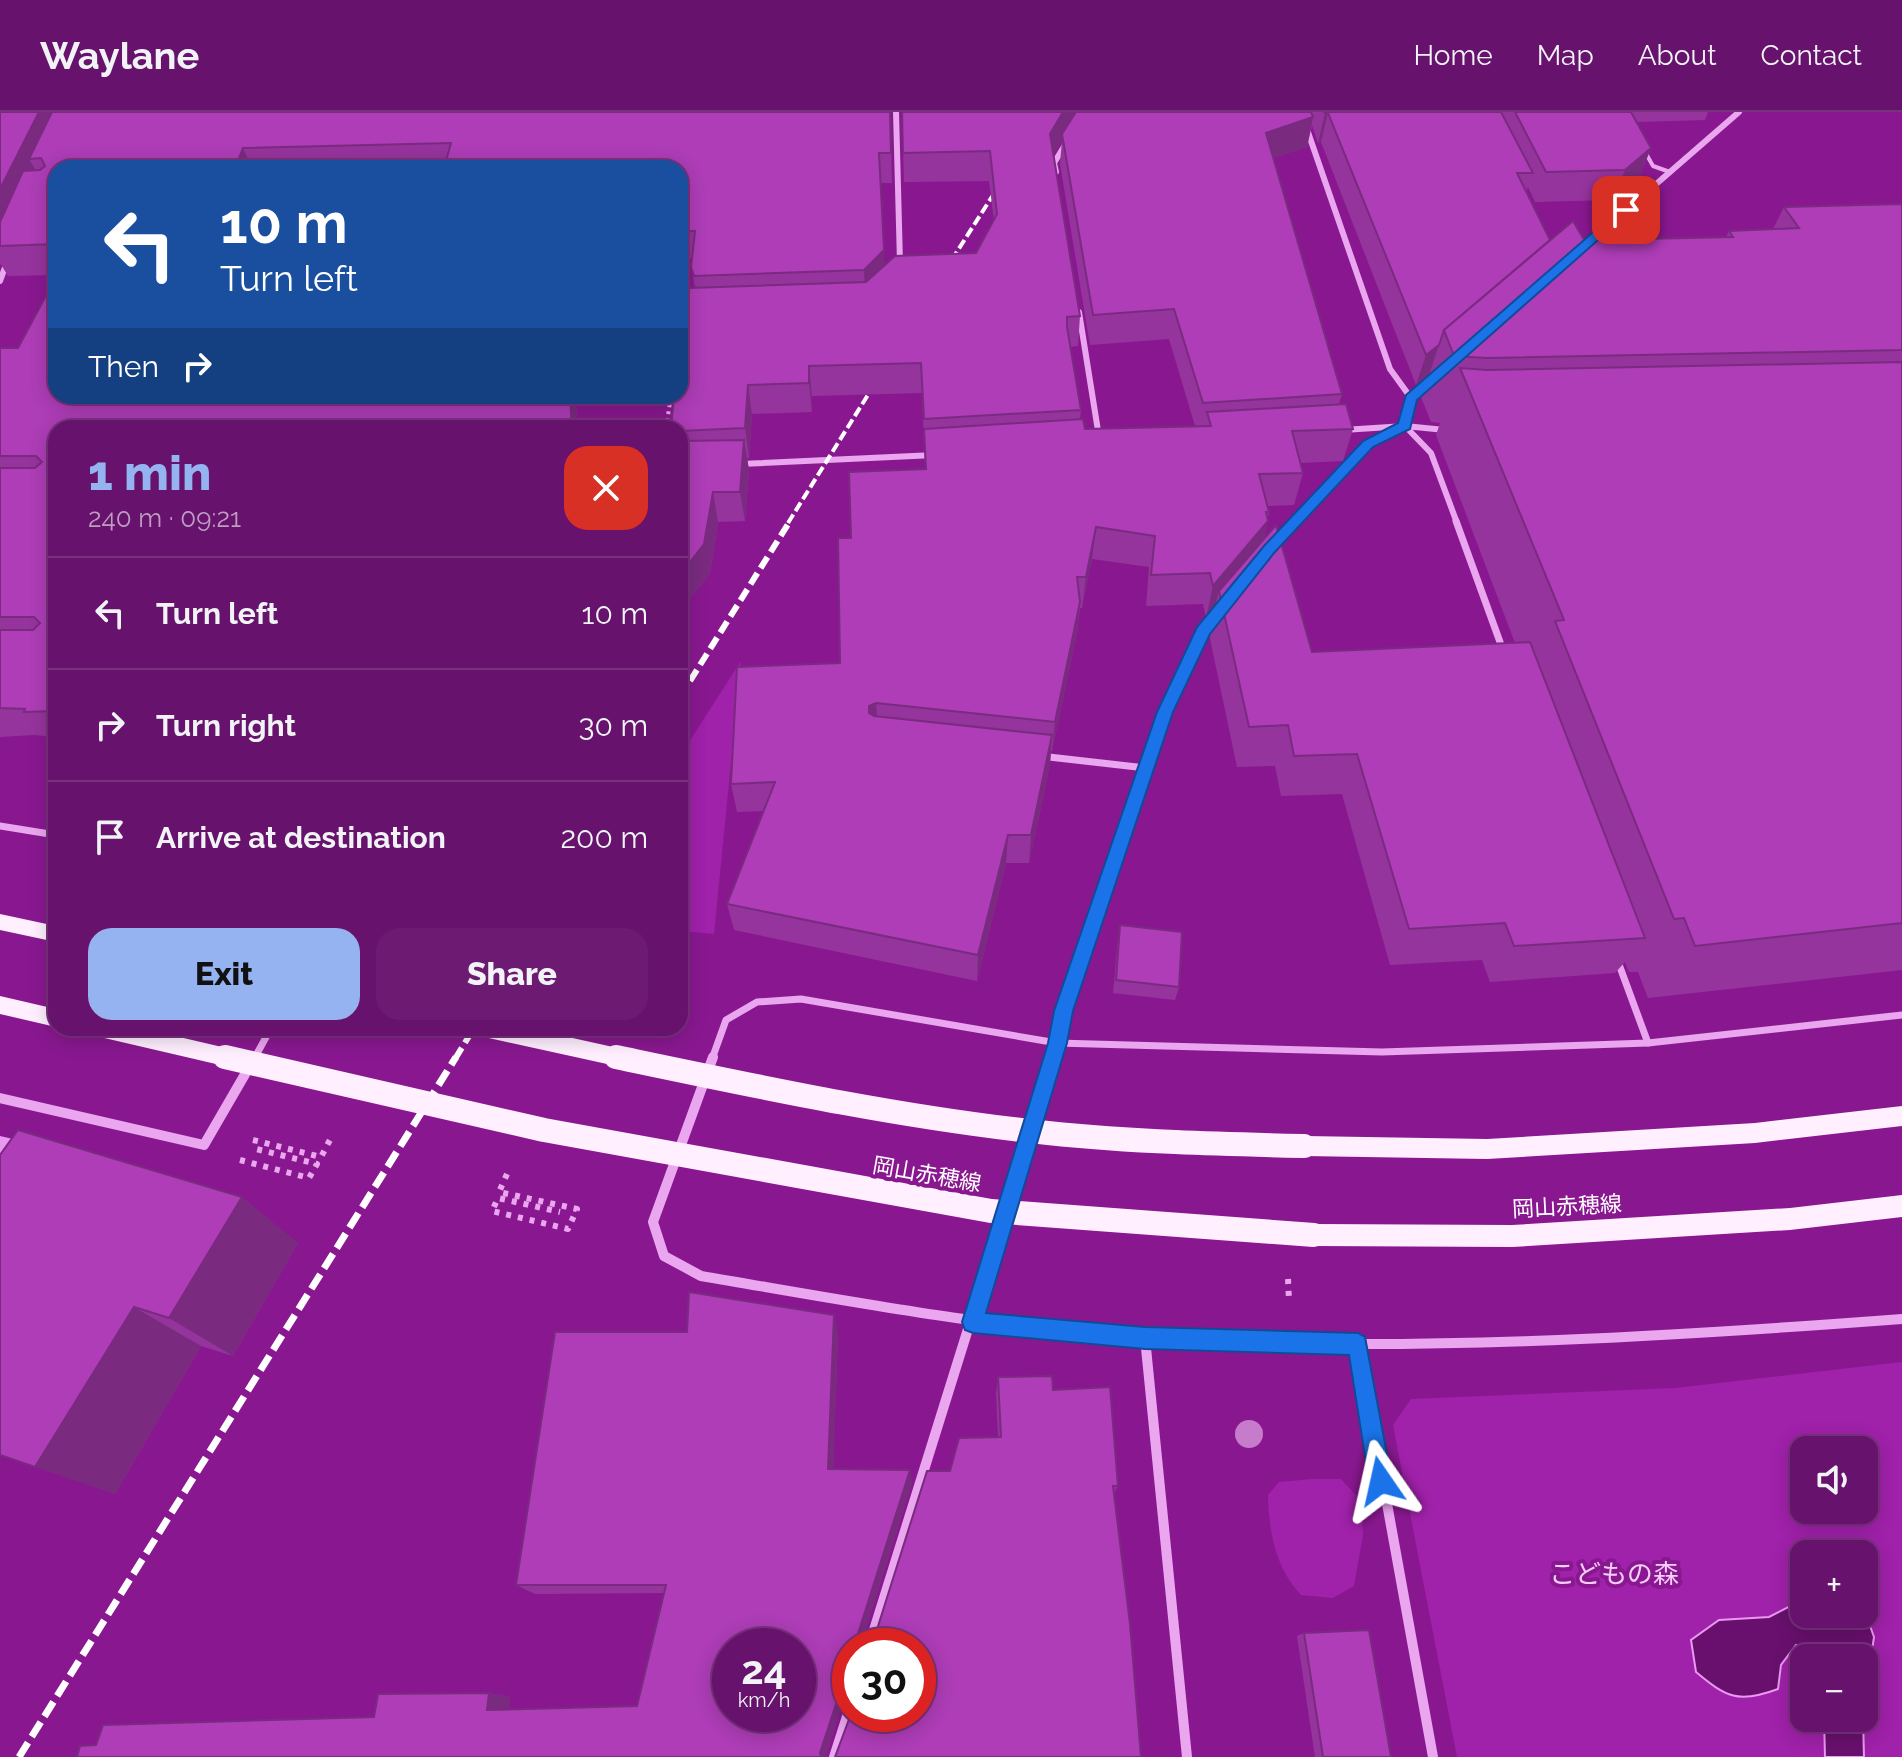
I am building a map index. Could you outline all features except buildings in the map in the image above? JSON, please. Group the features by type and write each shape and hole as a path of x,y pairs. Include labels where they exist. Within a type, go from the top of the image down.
{"main road":[{"path":"0,922 48,932"},
{"path":"0,1005 48,1016"},
{"name":"岡山赤穂線","path":"136,1036 544,1130 975,1209 1160,1226 1314,1235 1512,1236 1790,1219 1902,1206"},
{"path":"525,1036 841,1100 1010,1129 1161,1141 1487,1149 1755,1133 1902,1116"}],"street":[{"path":"896,112 900,274"},
{"path":"1301,112 1390,369 1411,398"},
{"path":"1585,246 1739,112"},
{"path":"1057,179 1054,163 1069,137"},
{"path":"0,281 11,251"},
{"path":"688,298 693,302 693,312"},
{"path":"1077,304 1100,446"},
{"path":"1405,426 1411,398 1434,378"},
{"path":"1269,550 1368,444 1405,426"},
{"path":"1405,426 1431,453 1507,660"},
{"path":"1329,431 1405,426 1448,430"},
{"path":"724,464 948,454"},
{"path":"875,1628 973,1322 1057,1043 1063,1011 1165,712 1197,644 1222,608"},
{"path":"1036,756 1146,768"},
{"path":"0,826 48,834"},
{"path":"1615,954 1648,1043"},
{"path":"1902,1015 1648,1043 1382,1052 1057,1043 801,999 757,1002 726,1020 653,1222 664,1256 701,1276 973,1322 1145,1338 1358,1344 1664,1337 1902,1319"},
{"path":"0,1098 204,1145 266,1036"},
{"path":"1145,1338 1187,1757"},
{"path":"1358,1344 1433,1757"},
{"path":"834,1757 842,1732"}],"lane":[{"path":"1638,139 1653,166 1670,172"}],"path":[{"path":"257,1140 321,1157 332,1136"},
{"path":"246,1162 309,1178 317,1164 252,1148"},
{"path":"507,1174 499,1192 577,1209 568,1229 492,1211 498,1198 560,1212"}],"green space":[{"path":"741,661 714,934 688,932 688,744"},
{"name":"こどもの森","path":"1902,1362 1902,1757 1457,1757 1393,1425 1411,1399 1675,1388"},
{"path":"1341,1479 1362,1502 1363,1535 1354,1586 1333,1598 1301,1595 1279,1561 1272,1536 1268,1495 1279,1482"}],"shaded area":[{"path":"1790,1606 1790,1628 1871,1628 1873,1644 1790,1644 1790,1653 1781,1665 1778,1689 1753,1696 1733,1696 1696,1672 1691,1640 1719,1620 1769,1617"},
{"path":"1824,1732 1863,1732 1864,1757 1825,1757"}],"waterway":[{"path":"0,1146 5,1146"}],"railway":[{"path":"944,272 1002,181"},
{"path":"788,523 881,374"},
{"path":"688,684 790,521"},
{"path":"455,1059 469,1036"},
{"path":"19,1757 456,1057"}],"route":[{"path":"1381,1481 1358,1344 1145,1338 973,1322 1057,1043 1063,1011 1165,712 1203,631 1269,550 1368,444 1405,426 1411,398 1626,210"}]}
